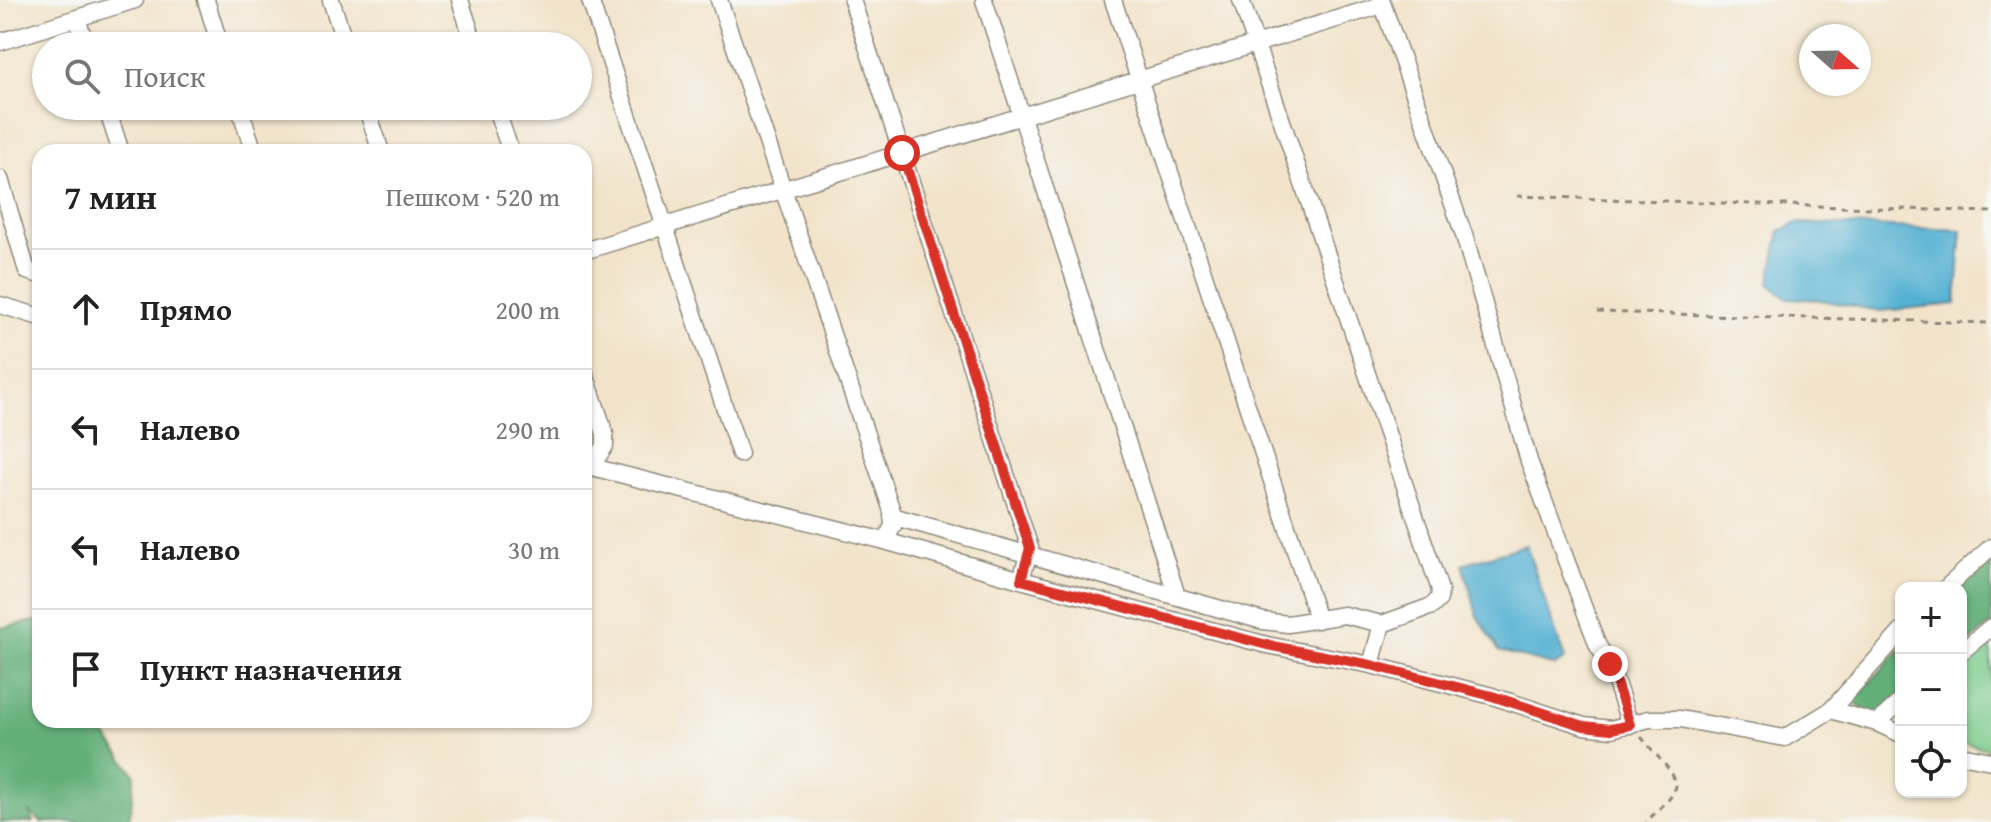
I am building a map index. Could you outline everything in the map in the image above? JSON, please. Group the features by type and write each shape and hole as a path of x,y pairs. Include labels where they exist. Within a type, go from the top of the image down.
{"street":[{"path":"32,32 135,0"},
{"path":"206,0 216,32"},
{"path":"331,0 341,32"},
{"path":"460,0 470,32"},
{"path":"590,0 740,454"},
{"path":"719,0 892,516 893,526 885,541"},
{"path":"852,0 1030,548 1021,580"},
{"path":"984,0 1177,596"},
{"path":"1113,0 1318,620"},
{"path":"892,516 1263,621 1288,624 1344,615 1382,624 1432,606 1439,599 1440,590 1241,0"},
{"path":"592,248 1140,80 1381,2 1464,235 1529,461 1598,646 1610,664 1630,725"},
{"path":"77,18 82,32"},
{"path":"0,42 32,32"},
{"path":"111,120 118,144"},
{"path":"244,120 251,144"},
{"path":"371,120 378,144"},
{"path":"500,120 508,144"},
{"path":"0,179 27,271 32,273"},
{"path":"0,305 32,315"},
{"path":"592,395 605,434 605,446 592,460"},
{"path":"592,467 885,541 1267,645 1371,665 1492,696 1584,726 1611,729 1649,719 1680,719 1785,738 1831,710 1895,639"},
{"path":"1953,582 1991,547"},
{"path":"1371,665 1382,624"},
{"path":"1967,647 1991,627"},
{"path":"1877,723 1895,706"},
{"path":"1831,710 1895,731"},
{"path":"1967,756 1991,761"}],"path":[{"path":"1517,196 1991,212"},
{"path":"1597,312 1991,323"},
{"path":"1630,725 1672,773 1676,787 1670,798 1646,822"}],"green space":[{"path":"1991,554 1991,624 1967,644 1967,582"},
{"path":"32,622 32,728 88,728 107,737 135,775 129,822 41,822 30,812 33,822 0,822 0,628"},
{"path":"1991,633 1991,750 1967,744 1967,652"},
{"path":"1895,655 1895,703 1873,716 1853,701"}],"water":[{"path":"1797,223 1962,230 1956,304 1880,311 1820,300 1787,298 1769,284 1780,231"},
{"path":"1526,545 1565,659 1555,666 1499,651 1478,617 1463,564"}],"route":[{"path":"902,153 1030,548 1021,580 1267,645 1371,665 1492,696 1584,726 1611,729 1630,725 1610,664"}]}
